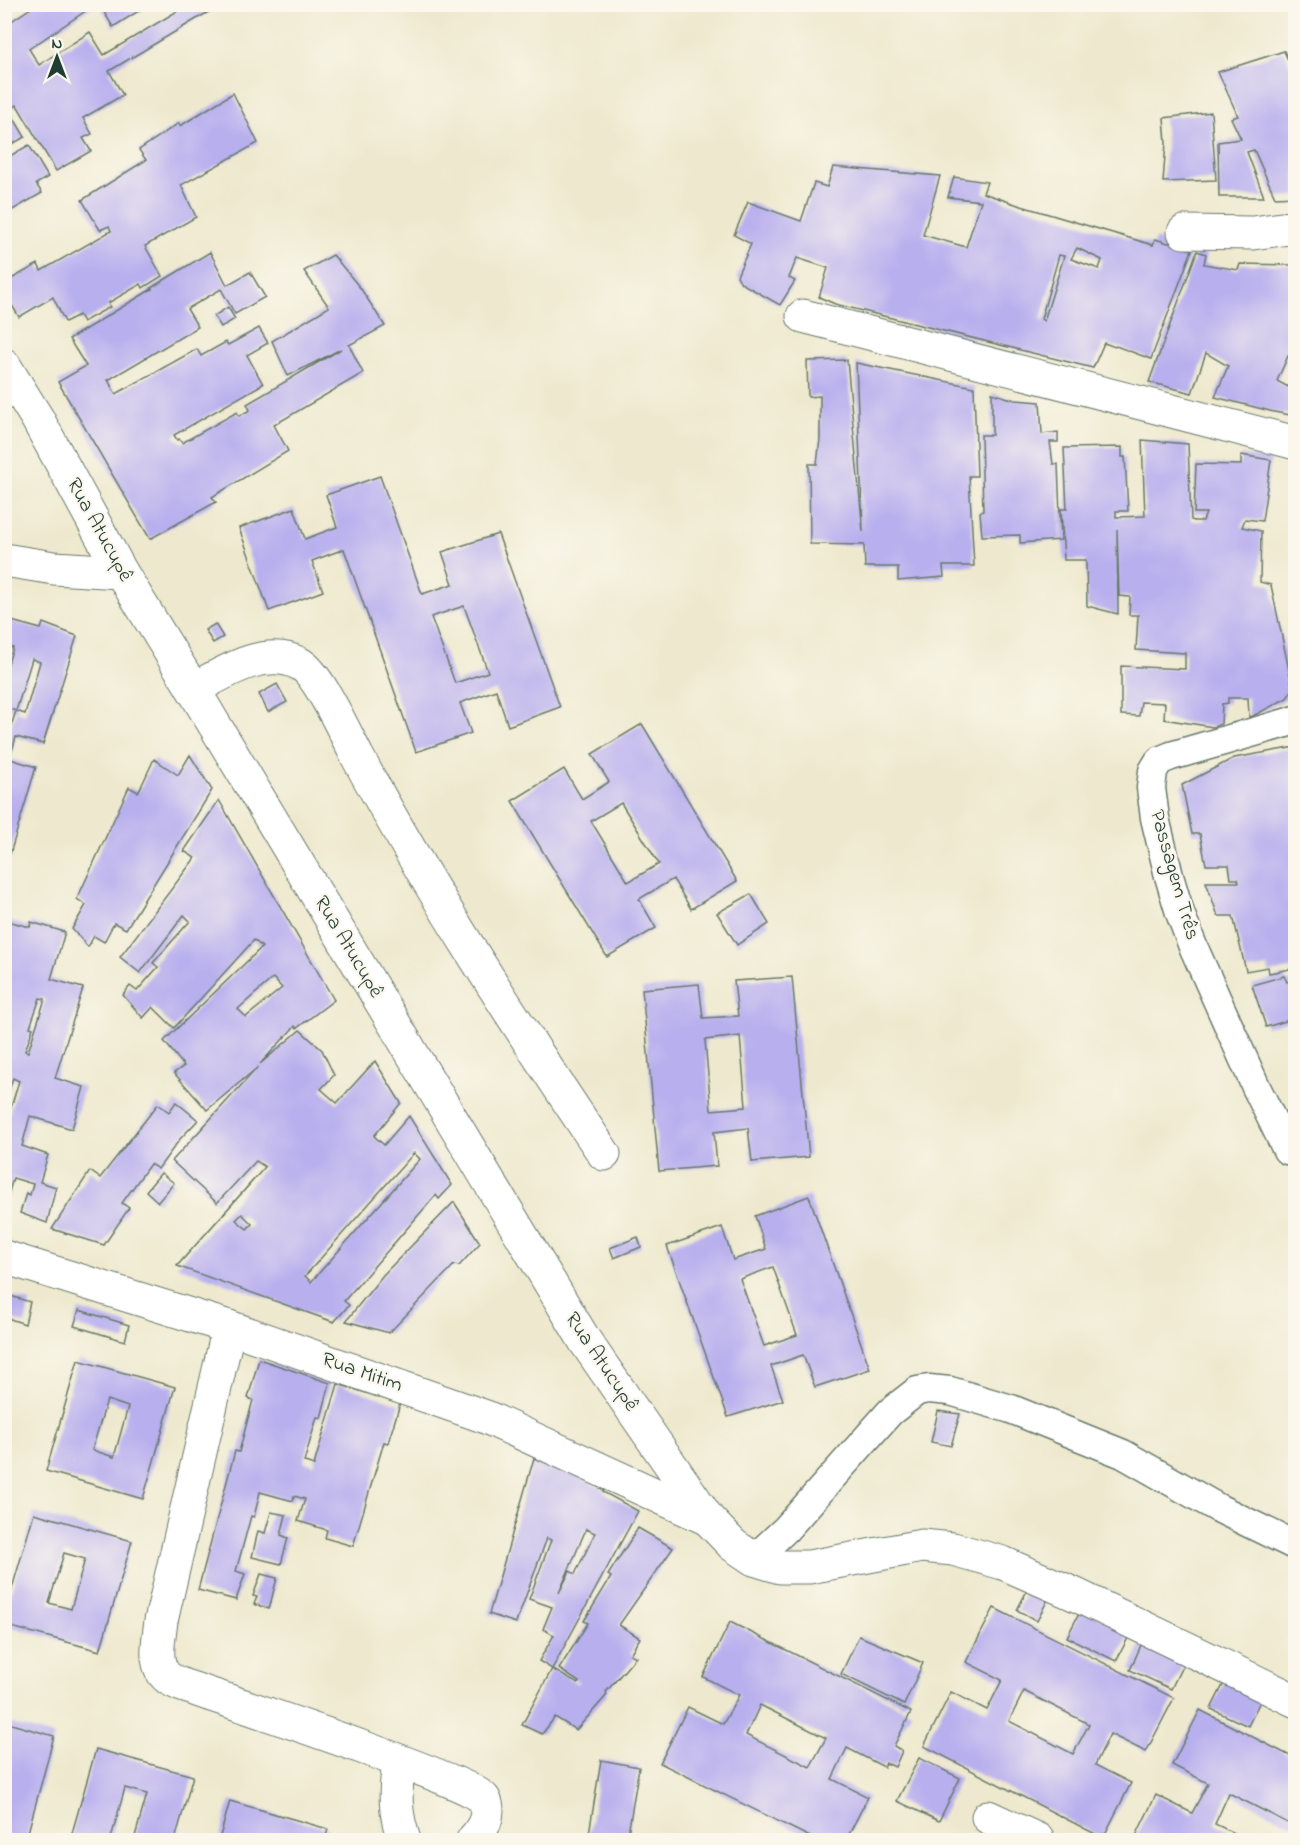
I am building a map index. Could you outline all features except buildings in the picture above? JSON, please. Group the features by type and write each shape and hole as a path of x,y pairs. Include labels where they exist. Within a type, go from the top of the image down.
{"street":[{"path":"1184,232 1253,233 1296,227"},
{"path":"803,316 1296,443"},
{"name":"Rua Atucupê","path":"4,365 37,418 121,572 585,1341 708,1519"},
{"path":"4,560 54,568 121,572"},
{"path":"193,689 242,664 267,658 287,659 302,664 325,696 375,790 456,926 531,1045 604,1154"},
{"name":"Rua Mitim","path":"4,1257 229,1327 486,1416 708,1519"},
{"path":"229,1327 160,1621 158,1654 160,1668 169,1679 182,1685 399,1761 479,1793 485,1800 486,1821 472,1840"},
{"path":"708,1519 733,1545 754,1559 780,1567 809,1567 922,1546 953,1549 1003,1563 1074,1594 1296,1701"},
{"path":"399,1761 395,1788 397,1820 405,1840"},
{"path":"988,1817 1038,1840"}],"lane":[{"name":"Passagem Três","path":"1287,1150 1256,1087 1180,913 1158,830 1151,788 1153,771 1159,761 1296,720"},
{"path":"754,1559 786,1529 890,1412 917,1391 929,1389 950,1392 1011,1409 1123,1454 1218,1508 1296,1546"}]}
